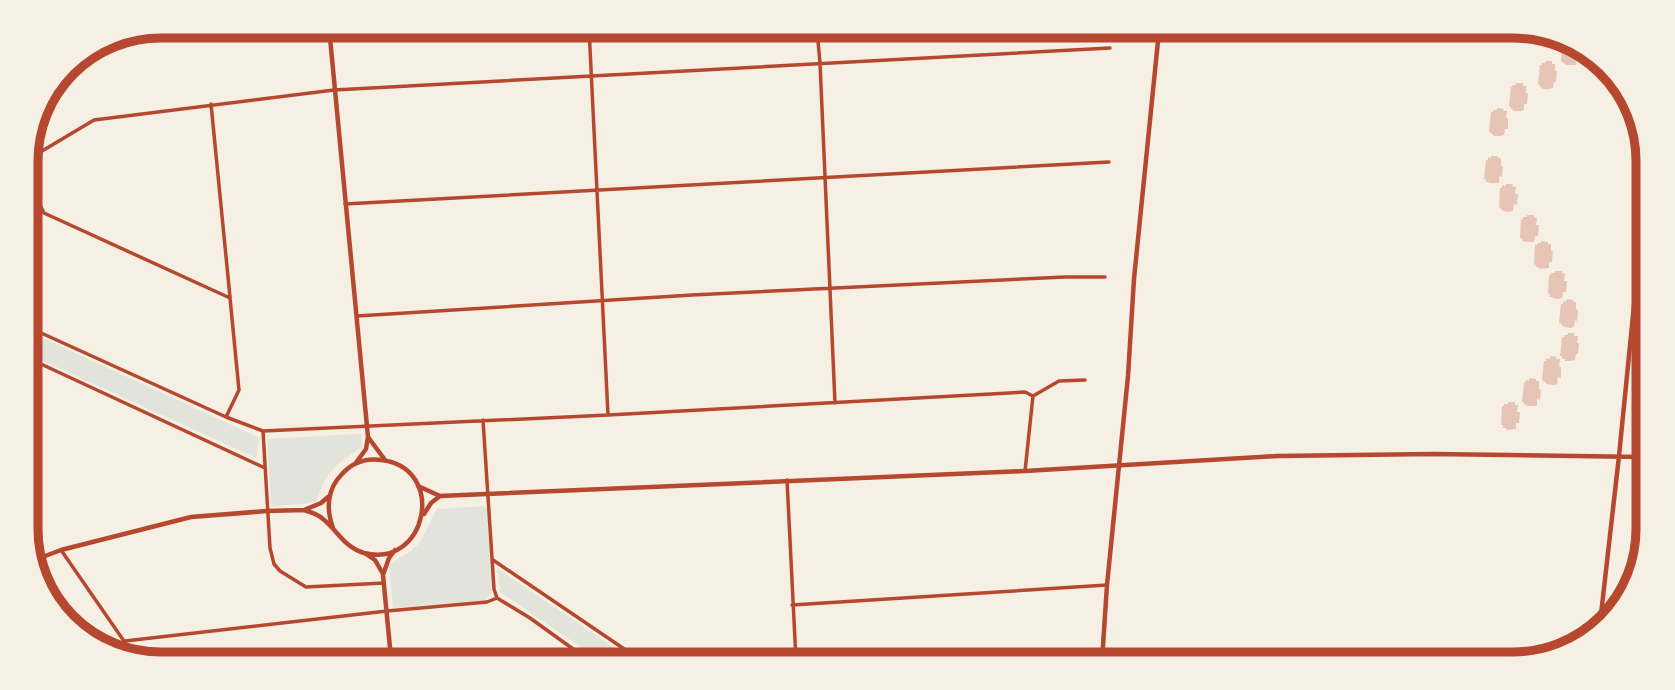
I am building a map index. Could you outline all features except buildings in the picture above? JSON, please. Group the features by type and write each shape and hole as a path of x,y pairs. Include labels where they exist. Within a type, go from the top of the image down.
{"street":[{"path":"330,38 368,437 366,449 355,464 338,477 329,496 328,507 333,528"},
{"path":"589,38 608,415"},
{"path":"818,38 835,403"},
{"path":"1103,651 1158,38"},
{"path":"39,153 94,120 334,90 1111,48"},
{"path":"211,104 239,390 226,417"},
{"path":"345,204 1109,162"},
{"path":"39,203 44,213 230,298"},
{"path":"357,316 603,300 1105,277"},
{"path":"1601,615 1636,285"},
{"path":"39,332 262,431 1026,392 1033,396"},
{"path":"38,363 265,468"},
{"path":"1033,396 1059,381 1085,380"},
{"path":"1025,471 1033,396"},
{"path":"483,420 494,590 497,598 577,652"},
{"path":"262,431 270,548 274,564 306,587 384,583"},
{"path":"368,437 386,461"},
{"path":"418,486 440,496 1025,471 1277,456 1447,454 1636,457"},
{"path":"355,464 375,459 405,470 418,486 422,496 422,517"},
{"path":"787,480 795,652"},
{"path":"42,557 191,517 304,510 321,503 329,496"},
{"path":"365,553 386,553 405,544 413,536 431,503 440,496"},
{"path":"304,510 321,516 346,544 375,560 383,575 390,652"},
{"path":"383,575 389,558 396,549"},
{"path":"61,550 128,646"},
{"path":"493,560 628,652"},
{"path":"792,605 1107,585"},
{"path":"125,641 487,602 497,598"}],"shaded area":[{"path":"39,336 260,438 256,458 38,359"},
{"path":"361,434 362,448 333,469 316,502 271,506 267,439"},
{"path":"484,506 487,509 492,593 486,600 393,608 389,566 417,545 437,509"},
{"path":"497,568 620,652 587,652 500,592"}]}
